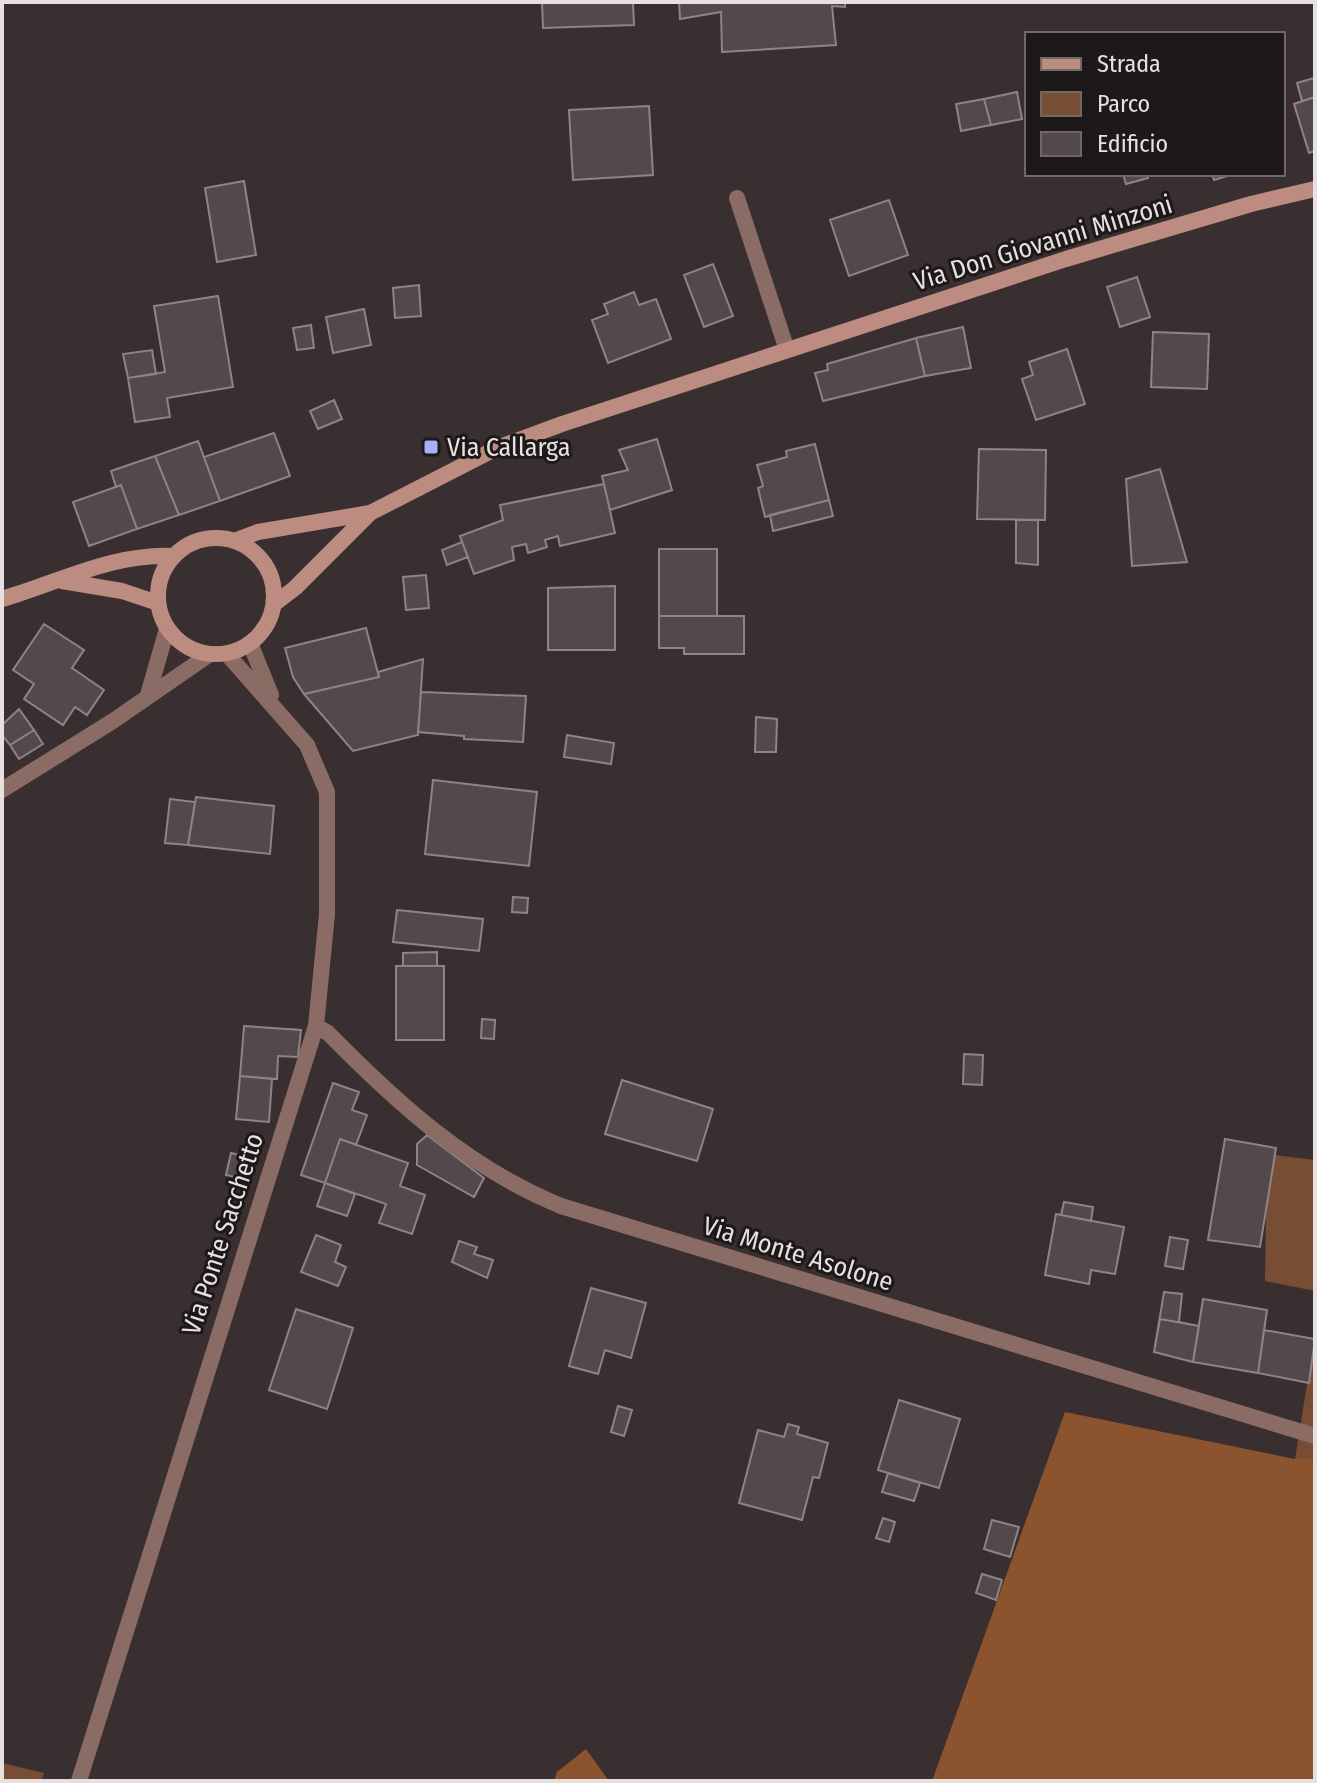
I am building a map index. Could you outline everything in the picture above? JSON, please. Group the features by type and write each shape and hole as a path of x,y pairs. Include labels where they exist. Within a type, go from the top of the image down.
{"street":[{"name":"Via Don Giovanni Minzoni","path":"370,513 497,448 1066,259 1251,204 1315,189"},
{"path":"737,198 787,350"},
{"path":"234,541 258,532 370,513"},
{"path":"274,604 295,588 370,513"},
{"path":"212,538 234,541 252,550 265,565 273,584 274,604 270,619 250,643 227,654 210,654 179,641 167,629 158,603 164,569 174,556 191,543 212,538"},
{"path":"2,599 62,581 90,567 142,554 174,556"},
{"path":"62,581 122,591 158,603"},
{"path":"148,695 167,629"},
{"name":"Via Ponte Sacchetto","path":"250,643 274,704"},
{"path":"2,790 113,721 210,654"},
{"name":"Via Ponte Sacchetto","path":"79,1781 316,1026 327,914 327,792 307,745 227,654"},
{"name":"Via Monte Asolone","path":"316,1026 328,1033 421,1121 488,1171 524,1191 576,1211 1315,1436"}],"green space":[{"path":"1267,1154 1315,1160 1315,1291 1265,1281"},
{"path":"1315,1335 1315,1459 1295,1459"},
{"path":"2,1763 44,1773 41,1781 2,1781"}],"shaded area":[{"path":"1065,1412 1295,1459 1315,1459 1315,1781 932,1781"},
{"path":"586,1749 609,1781 554,1781 557,1772"}],"building":[{"path":"542,2 633,2 634,25 543,28"},
{"path":"679,2 845,2 845,7 832,6 836,45 722,52 721,12 680,19"},
{"path":"1314,78 1315,97 1302,101 1297,83"},
{"path":"1017,92 1022,119 991,125 984,99"},
{"path":"1315,97 1315,151 1309,153 1294,104"},
{"path":"984,99 991,125 961,131 956,104"},
{"path":"649,106 653,175 573,180 569,110"},
{"path":"1124,176 1148,176 1148,178 1126,184"},
{"path":"244,181 256,255 217,262 205,188"},
{"path":"889,200 908,255 849,276 830,220"},
{"path":"713,264 733,316 704,327 684,275"},
{"path":"1137,277 1150,317 1120,327 1107,287"},
{"path":"419,285 421,316 395,318 393,288"},
{"path":"634,292 639,305 656,299 671,339 608,363 592,320 608,314 604,304"},
{"path":"218,296 233,387 167,398 170,417 135,422 128,378 165,372 154,306"},
{"path":"364,309 371,345 333,353 326,317"},
{"path":"311,325 314,348 297,350 293,328"},
{"path":"963,327 971,368 925,376 916,338"},
{"path":"1153,332 1209,334 1207,389 1151,387"},
{"path":"916,338 925,376 823,401 815,373 828,370 827,364"},
{"path":"1067,349 1085,404 1036,420 1022,379 1033,375 1029,362"},
{"path":"152,350 156,374 128,378 123,354"},
{"path":"334,400 342,419 318,429 310,411"},
{"path":"274,433 290,476 220,501 204,457"},
{"path":"657,439 672,490 610,510 602,476 628,470 619,450"},
{"path":"198,441 220,501 179,515 155,456"},
{"path":"815,444 829,500 765,517 758,488 763,486 757,465 787,457 786,451"},
{"path":"979,449 1046,450 1045,520 977,519"},
{"path":"155,456 179,515 137,529 121,485 116,487 111,471"},
{"path":"1160,469 1187,562 1132,566 1126,479"},
{"path":"604,484 615,533 560,546 558,536 545,540 547,547 528,553 526,544 512,547 514,560 474,574 460,536 503,520 500,505"},
{"path":"121,485 137,529 89,546 73,502"},
{"path":"829,500 833,516 773,531 770,515"},
{"path":"1016,520 1038,520 1038,565 1016,563"},
{"path":"462,542 468,557 447,565 442,550"},
{"path":"659,549 717,549 717,616 659,616"},
{"path":"426,575 429,608 406,610 403,577"},
{"path":"615,586 615,650 548,650 548,588"},
{"path":"659,616 744,616 744,654 684,654 684,648 659,648"},
{"path":"44,624 84,650 72,668 104,690 87,715 75,707 63,725 24,699 34,684 13,670"},
{"path":"366,628 379,677 304,694 293,677 285,648"},
{"path":"423,659 418,735 353,751 304,694 379,677 378,672"},
{"path":"421,692 526,696 523,742 464,739 464,736 418,732"},
{"path":"19,709 34,730 10,745 2,735 2,725"},
{"path":"756,717 777,719 776,752 755,752"},
{"path":"34,730 43,744 19,759 10,745"},
{"path":"567,735 614,743 611,764 564,757"},
{"path":"433,780 537,792 529,866 425,854"},
{"path":"196,797 274,806 270,854 188,845"},
{"path":"170,799 195,802 188,845 165,843"},
{"path":"513,897 528,898 527,913 512,912"},
{"path":"397,910 483,919 479,951 393,942"},
{"path":"437,952 437,966 403,966 403,953"},
{"path":"396,966 444,966 444,1040 396,1040"},
{"path":"482,1019 495,1020 494,1039 481,1038"},
{"path":"244,1026 301,1030 298,1057 278,1056 277,1079 240,1076"},
{"path":"964,1054 983,1055 982,1085 963,1084"},
{"path":"240,1076 272,1079 269,1122 236,1119"},
{"path":"622,1080 713,1109 697,1161 605,1134"},
{"path":"333,1083 359,1092 352,1110 367,1115 356,1145 340,1139 325,1183 301,1175"},
{"path":"427,1135 484,1178 474,1197 417,1165 417,1144"},
{"path":"340,1139 408,1163 400,1186 425,1195 412,1234 379,1223 386,1204 325,1183"},
{"path":"1225,1139 1276,1148 1260,1247 1208,1240"},
{"path":"231,1153 254,1158 249,1180 226,1175"},
{"path":"325,1183 355,1194 347,1216 317,1206"},
{"path":"1064,1202 1093,1207 1091,1221 1061,1215"},
{"path":"1056,1214 1124,1227 1115,1274 1091,1270 1089,1284 1045,1275"},
{"path":"316,1235 341,1245 335,1262 346,1267 338,1286 301,1272"},
{"path":"1170,1237 1188,1240 1183,1269 1165,1266"},
{"path":"459,1241 477,1247 474,1254 493,1260 487,1278 452,1262"},
{"path":"591,1288 646,1303 631,1358 605,1350 598,1374 569,1366"},
{"path":"1164,1292 1182,1294 1179,1322 1199,1326 1193,1362 1154,1352"},
{"path":"1203,1299 1267,1310 1258,1373 1193,1362"},
{"path":"296,1309 353,1328 327,1409 269,1390"},
{"path":"1160,1319 1199,1326 1193,1362 1154,1352"},
{"path":"1264,1330 1315,1339 1309,1383 1258,1373"},
{"path":"899,1400 960,1419 939,1488 878,1470"},
{"path":"618,1406 632,1410 624,1436 611,1432"},
{"path":"788,1424 799,1427 797,1434 828,1443 819,1478 813,1477 802,1520 739,1503 758,1430 784,1437"},
{"path":"888,1473 920,1483 914,1501 882,1492"},
{"path":"883,1518 895,1522 889,1542 876,1538"},
{"path":"992,1520 1019,1527 1010,1557 984,1549"},
{"path":"982,1574 1002,1580 996,1600 976,1593"}],"place":[{"name":"Via Callarga","path":"431,447"}]}
